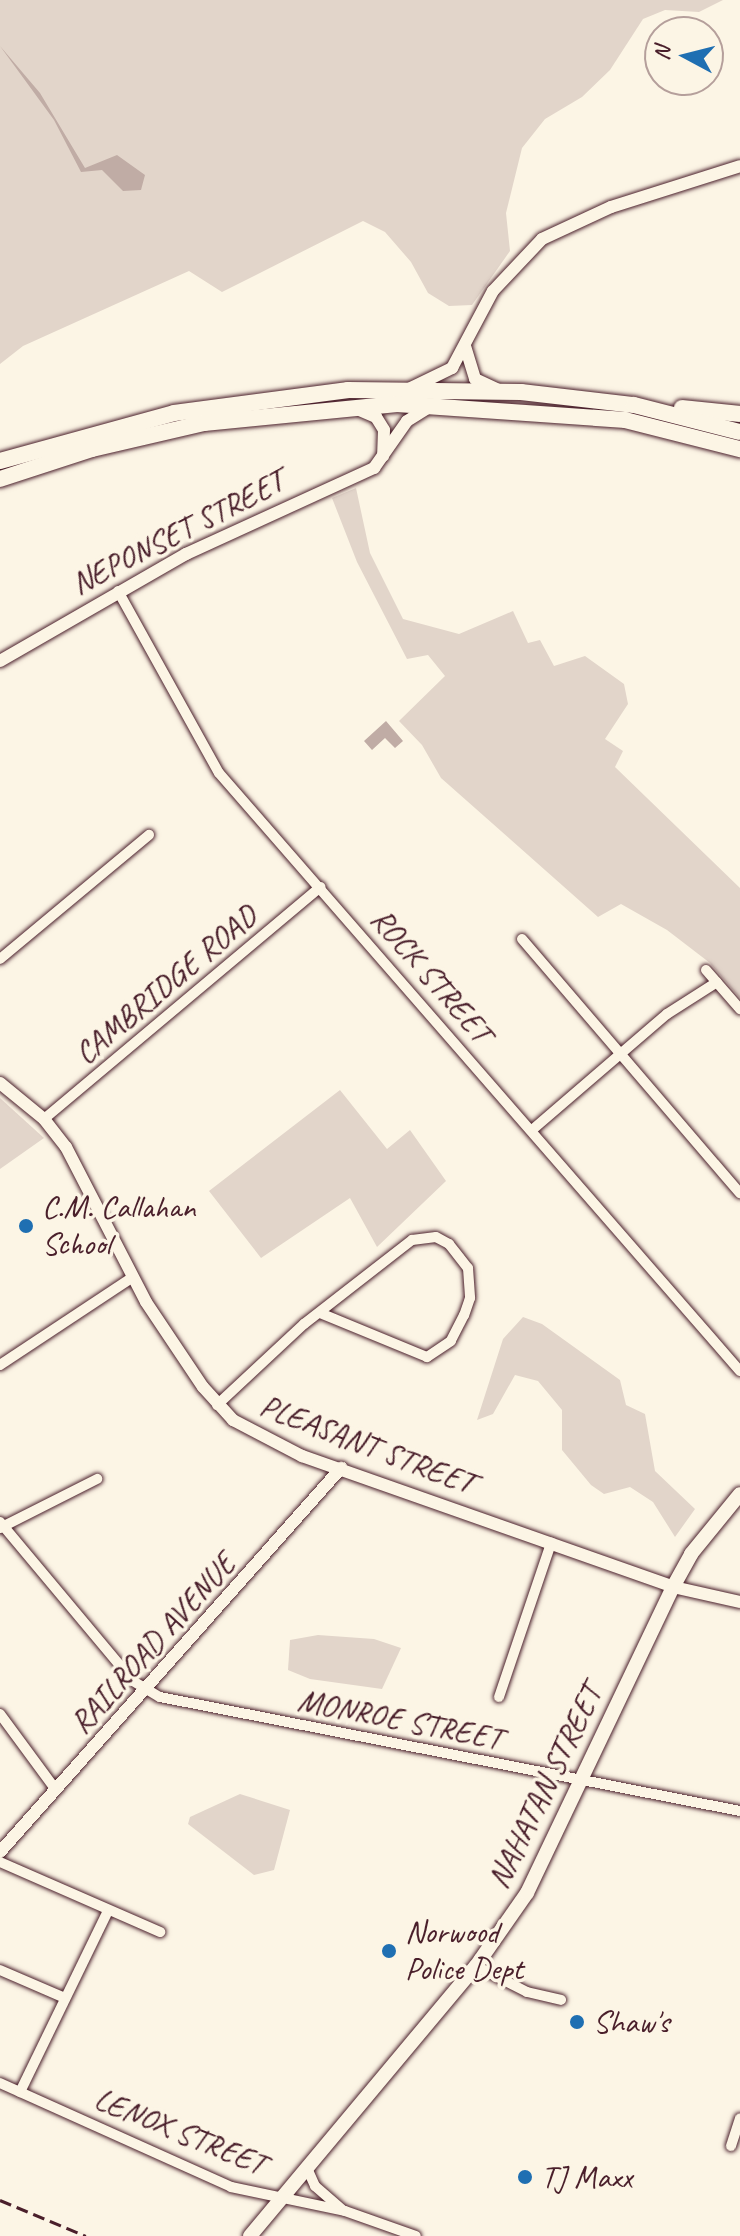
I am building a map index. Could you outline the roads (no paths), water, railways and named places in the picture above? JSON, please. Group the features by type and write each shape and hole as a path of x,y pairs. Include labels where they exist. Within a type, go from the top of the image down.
{"main road":[{"path":"0,461 174,413 290,395 405,390 500,391 740,414"},
{"path":"0,479 161,432 264,413 351,407 436,405 561,412 691,436 740,449"},
{"path":"634,405 740,432"},
{"path":"691,436 740,459"},
{"name":"NAHATAN STREET","path":"250,2236 476,1966 527,1893 673,1587 691,1554 740,1494"}],"street":[{"path":"405,390 442,376 465,346 493,291 542,239 611,207 740,166"},
{"path":"465,346 475,379 500,391"},
{"path":"383,459 407,421 436,405"},
{"path":"351,407 376,417 384,430 383,459"},
{"name":"NEPONSET STREET","path":"0,661 118,591 383,459"},
{"name":"ROCK STREET","path":"118,591 219,773 740,1371"},
{"path":"0,959 149,835"},
{"name":"CAMBRIDGE ROAD","path":"44,1119 320,887"},
{"path":"522,939 740,1193"},
{"path":"706,970 740,1009"},
{"path":"532,1130 622,1052 717,982"},
{"name":"PLEASANT STREET","path":"0,1083 44,1119 66,1147 133,1277 217,1405 253,1434 673,1587 740,1602"},
{"path":"217,1405 320,1313 412,1240 436,1237 449,1244 468,1268 470,1298 464,1315 451,1341 427,1357 320,1313"},
{"path":"0,1365 133,1277"},
{"name":"RAILROAD AVENUE","path":"0,1852 341,1468"},
{"path":"97,1479 1,1525 146,1690"},
{"path":"499,1697 551,1543"},
{"name":"MONROE STREET","path":"146,1690 175,1702 740,1811"},
{"path":"0,1714 56,1790"},
{"path":"0,1862 160,1932"},
{"path":"20,2092 108,1911"},
{"path":"476,1966 508,1984 561,2000"},
{"path":"0,1970 65,1998"},
{"name":"LENOX STREET","path":"0,2083 231,2187 345,2211 416,2236"},
{"path":"731,2146 740,2118"},
{"name":"LENOX STREET","path":"307,2168 315,2186 345,2211"}],"railway":[{"path":"0,2200 86,2236"}],"place":[{"name":"C.M. Callahan School","path":"26,1226"},
{"name":"Norwood Police Dept","path":"389,1951"},
{"name":"Shaw's","path":"577,2022"},
{"name":"TJ Maxx","path":"525,2177"}]}
